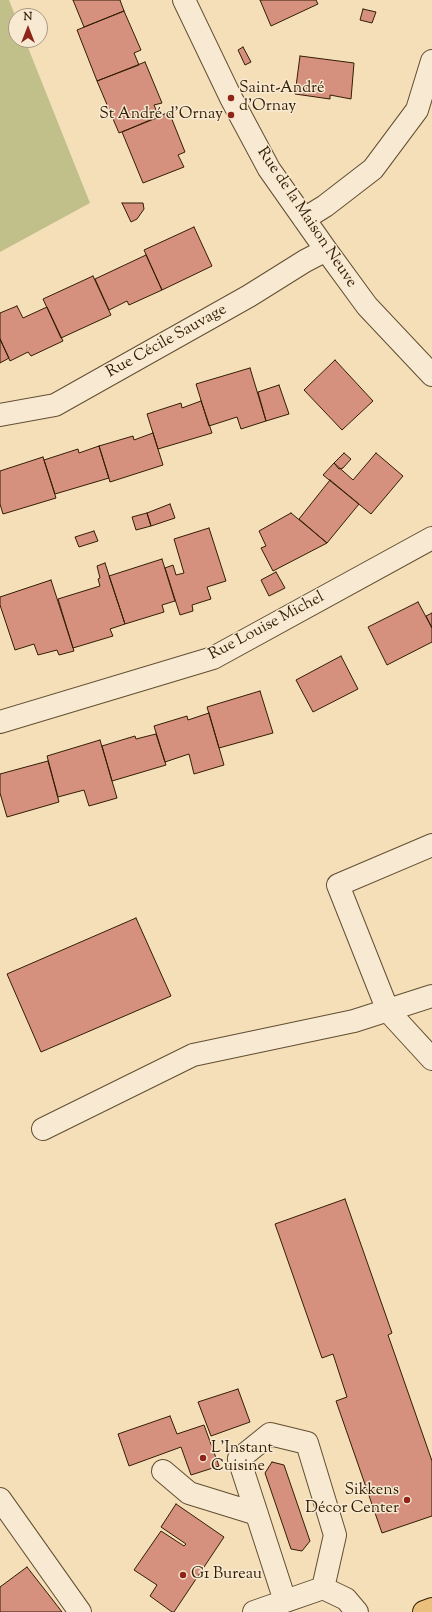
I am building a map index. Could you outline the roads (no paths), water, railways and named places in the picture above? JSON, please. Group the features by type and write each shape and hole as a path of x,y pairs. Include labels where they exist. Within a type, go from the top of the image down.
{"main road":[{"path":"424,1612 432,1609"}],"street":[{"name":"Rue de la Maison Neuve","path":"184,0 231,98 269,169 367,306 432,375"},
{"path":"304,219 325,206 373,169 417,110 432,61"},
{"name":"Rue Cécile Sauvage","path":"0,415 55,405 249,296 305,261 326,250"},
{"name":"Rue Louise Michel","path":"0,722 213,658 432,538"},
{"path":"432,844 338,885 388,1010 432,1059"},
{"path":"43,1128 193,1055 354,1021 432,996"},
{"path":"285,1601 239,1459 270,1434 307,1443 335,1535 323,1588"},
{"path":"163,1471 189,1494 257,1514"},
{"path":"0,1499 80,1612"},
{"path":"254,1612 323,1588 346,1599 357,1612"}],"place":[{"name":"Saint-André d'Ornay","path":"231,98"},
{"name":"St André d'Ornay","path":"231,115"},
{"name":"L'Instant Cuisine","path":"203,1458"},
{"name":"Sikkens Décor Center","path":"407,1500"},
{"name":"G1 Bureau","path":"183,1575"}]}
